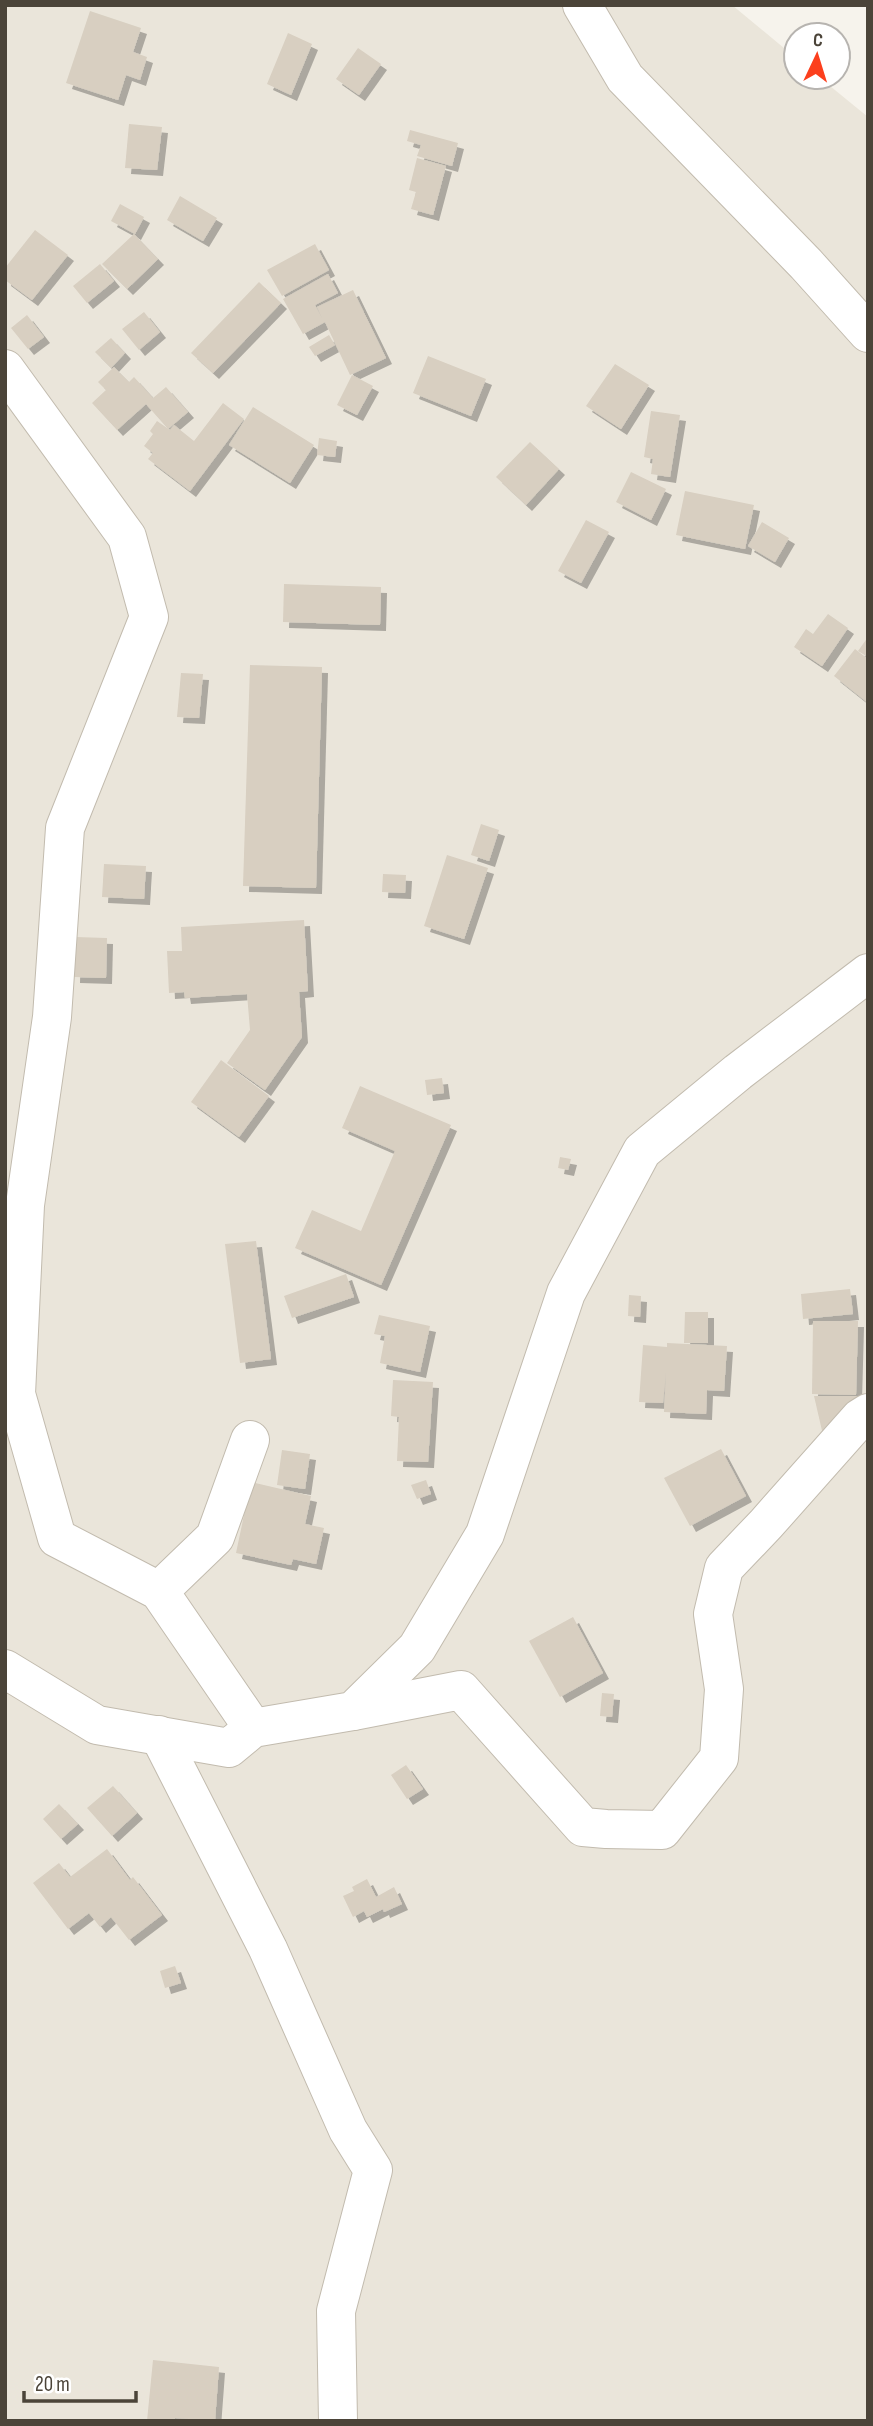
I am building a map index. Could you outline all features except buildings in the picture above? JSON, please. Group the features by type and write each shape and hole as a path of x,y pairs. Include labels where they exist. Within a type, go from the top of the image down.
{"street":[{"path":"582,5 625,78 806,264 868,333"},
{"path":"5,369 127,537 149,617 65,828 52,1017 25,1205 16,1394 57,1538 159,1591 253,1728"},
{"path":"353,1711 417,1648 485,1534 566,1293 642,1151 738,1072 868,973"},
{"path":"5,1669 97,1725 229,1748 253,1728 461,1690 583,1826 662,1830 719,1758 724,1689 713,1614 724,1568 860,1418 868,1413"},
{"path":"159,1591 215,1537 250,1440"},
{"path":"159,1735 268,1949 348,2130 373,2170 336,2311 338,2421"}],"shaded area":[{"path":"5,5 732,5 782,46 782,91 836,91 868,117 868,2421 5,2421"}]}
